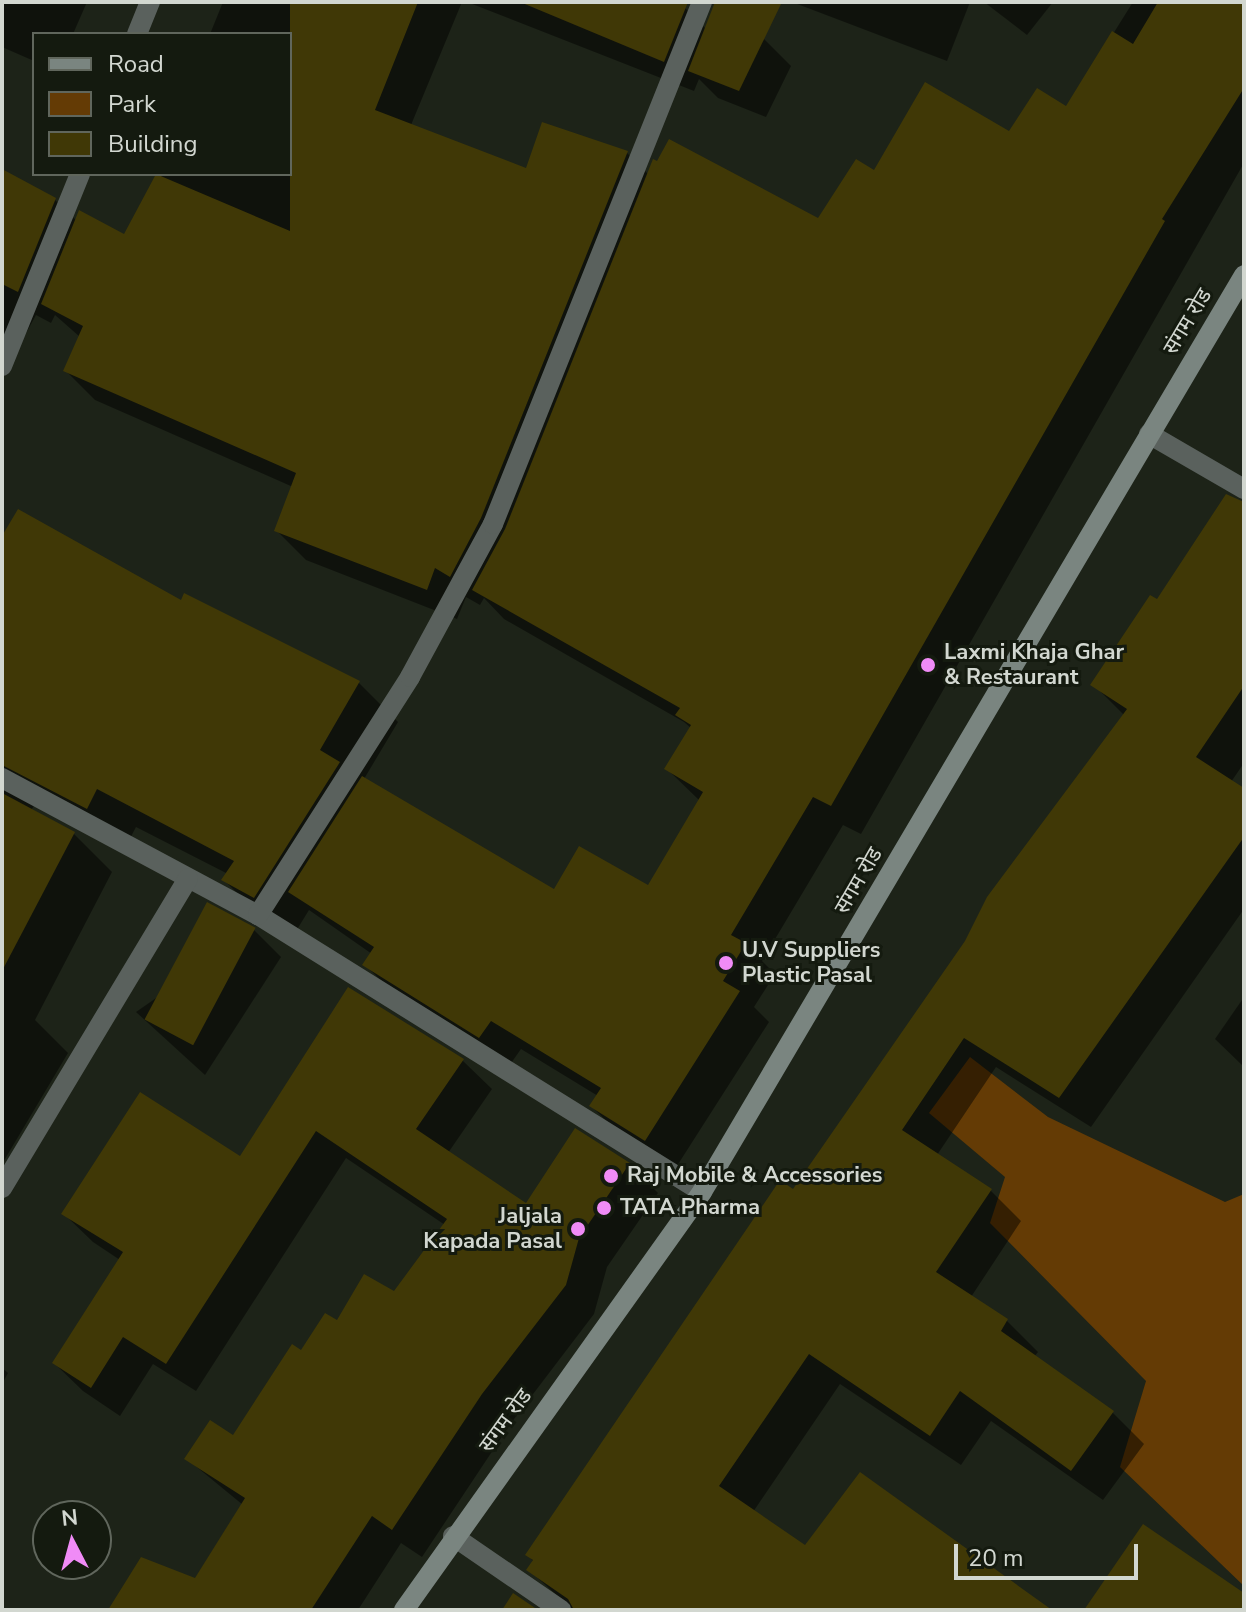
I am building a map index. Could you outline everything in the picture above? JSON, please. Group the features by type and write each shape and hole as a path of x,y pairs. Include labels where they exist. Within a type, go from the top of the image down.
{"street":[{"path":"138,32 150,2"},
{"path":"258,915 410,677 493,524 702,2"},
{"path":"2,366 79,176"},
{"name":"संगम रोड","path":"404,1610 453,1536 702,1192 1244,275"},
{"path":"1149,434 1244,489"},
{"path":"2,778 258,915 702,1192"},
{"path":"2,1188 188,879"},
{"path":"453,1536 561,1610"}],"green space":[{"path":"970,1057 1048,1117 1225,1202 1244,1194 1244,1586 1120,1467 1146,1381 990,1223 1005,1177 929,1113"}],"building":[{"path":"290,2 418,2 375,110 526,168 542,122 628,151 481,518 450,577 435,568 427,590 274,531 296,473 63,371 83,326 41,304 79,210 124,234 155,176 290,231"},
{"path":"520,2 688,2 664,62"},
{"path":"715,2 782,2 739,91 688,71"},
{"path":"1158,2 1244,2 1244,88 1162,219 1165,221 831,806 813,797 731,935 746,943 723,981 740,991 645,1141 589,1106 601,1088 491,1021 479,1038 362,965 374,947 288,892 362,776 554,889 579,846 648,885 703,792 664,769 691,725 675,715 680,708 472,590 505,529 653,159 657,161 669,139 818,218 856,159 874,170 925,82 1009,131 1037,88 1066,106 1112,31 1133,44"},
{"path":"2,169 56,198 18,292 2,284"},
{"path":"1226,494 1244,502 1244,686 1196,757 1244,788 1244,837 1059,1098 964,1038 902,1130 992,1189 936,1272 1008,1319 1001,1331 1114,1411 1071,1471 960,1391 930,1436 809,1354 719,1486 805,1545 860,1472 1052,1610 574,1610 568,1599 526,1570 533,1560 525,1555 780,1180 793,1189 965,941 987,897 1127,709 1090,685 1150,595 1157,599"},
{"path":"18,509 181,600 184,593 360,681 320,750 340,762 254,898 221,880 234,861 97,789 87,809 2,765 2,536"},
{"path":"2,793 75,832 2,971"},
{"path":"207,902 256,928 193,1045 145,1019"},
{"path":"348,987 464,1059 416,1129 526,1203 575,1128 630,1163 579,1238 566,1285 482,1394 392,1530 372,1516 311,1610 108,1610 141,1557 195,1578 245,1498 184,1459 210,1420 233,1435 292,1344 301,1350 325,1313 337,1320 364,1274 394,1291 447,1219 316,1131 166,1364 123,1337 91,1388 52,1363 123,1252 61,1214 140,1092 240,1156"},
{"path":"1143,1524 1244,1593 1244,1610 1084,1610"},
{"path":"513,1593 538,1610 502,1610"}],"place":[{"name":"Laxmi Khaja Ghar & Restaurant","path":"928,665"},
{"name":"U.V Suppliers Plastic Pasal","path":"726,963"},
{"name":"Raj Mobile & Accessories","path":"611,1176"},
{"name":"TATA Pharma","path":"604,1208"},
{"name":"Jaljala Kapada Pasal","path":"578,1229"}]}
